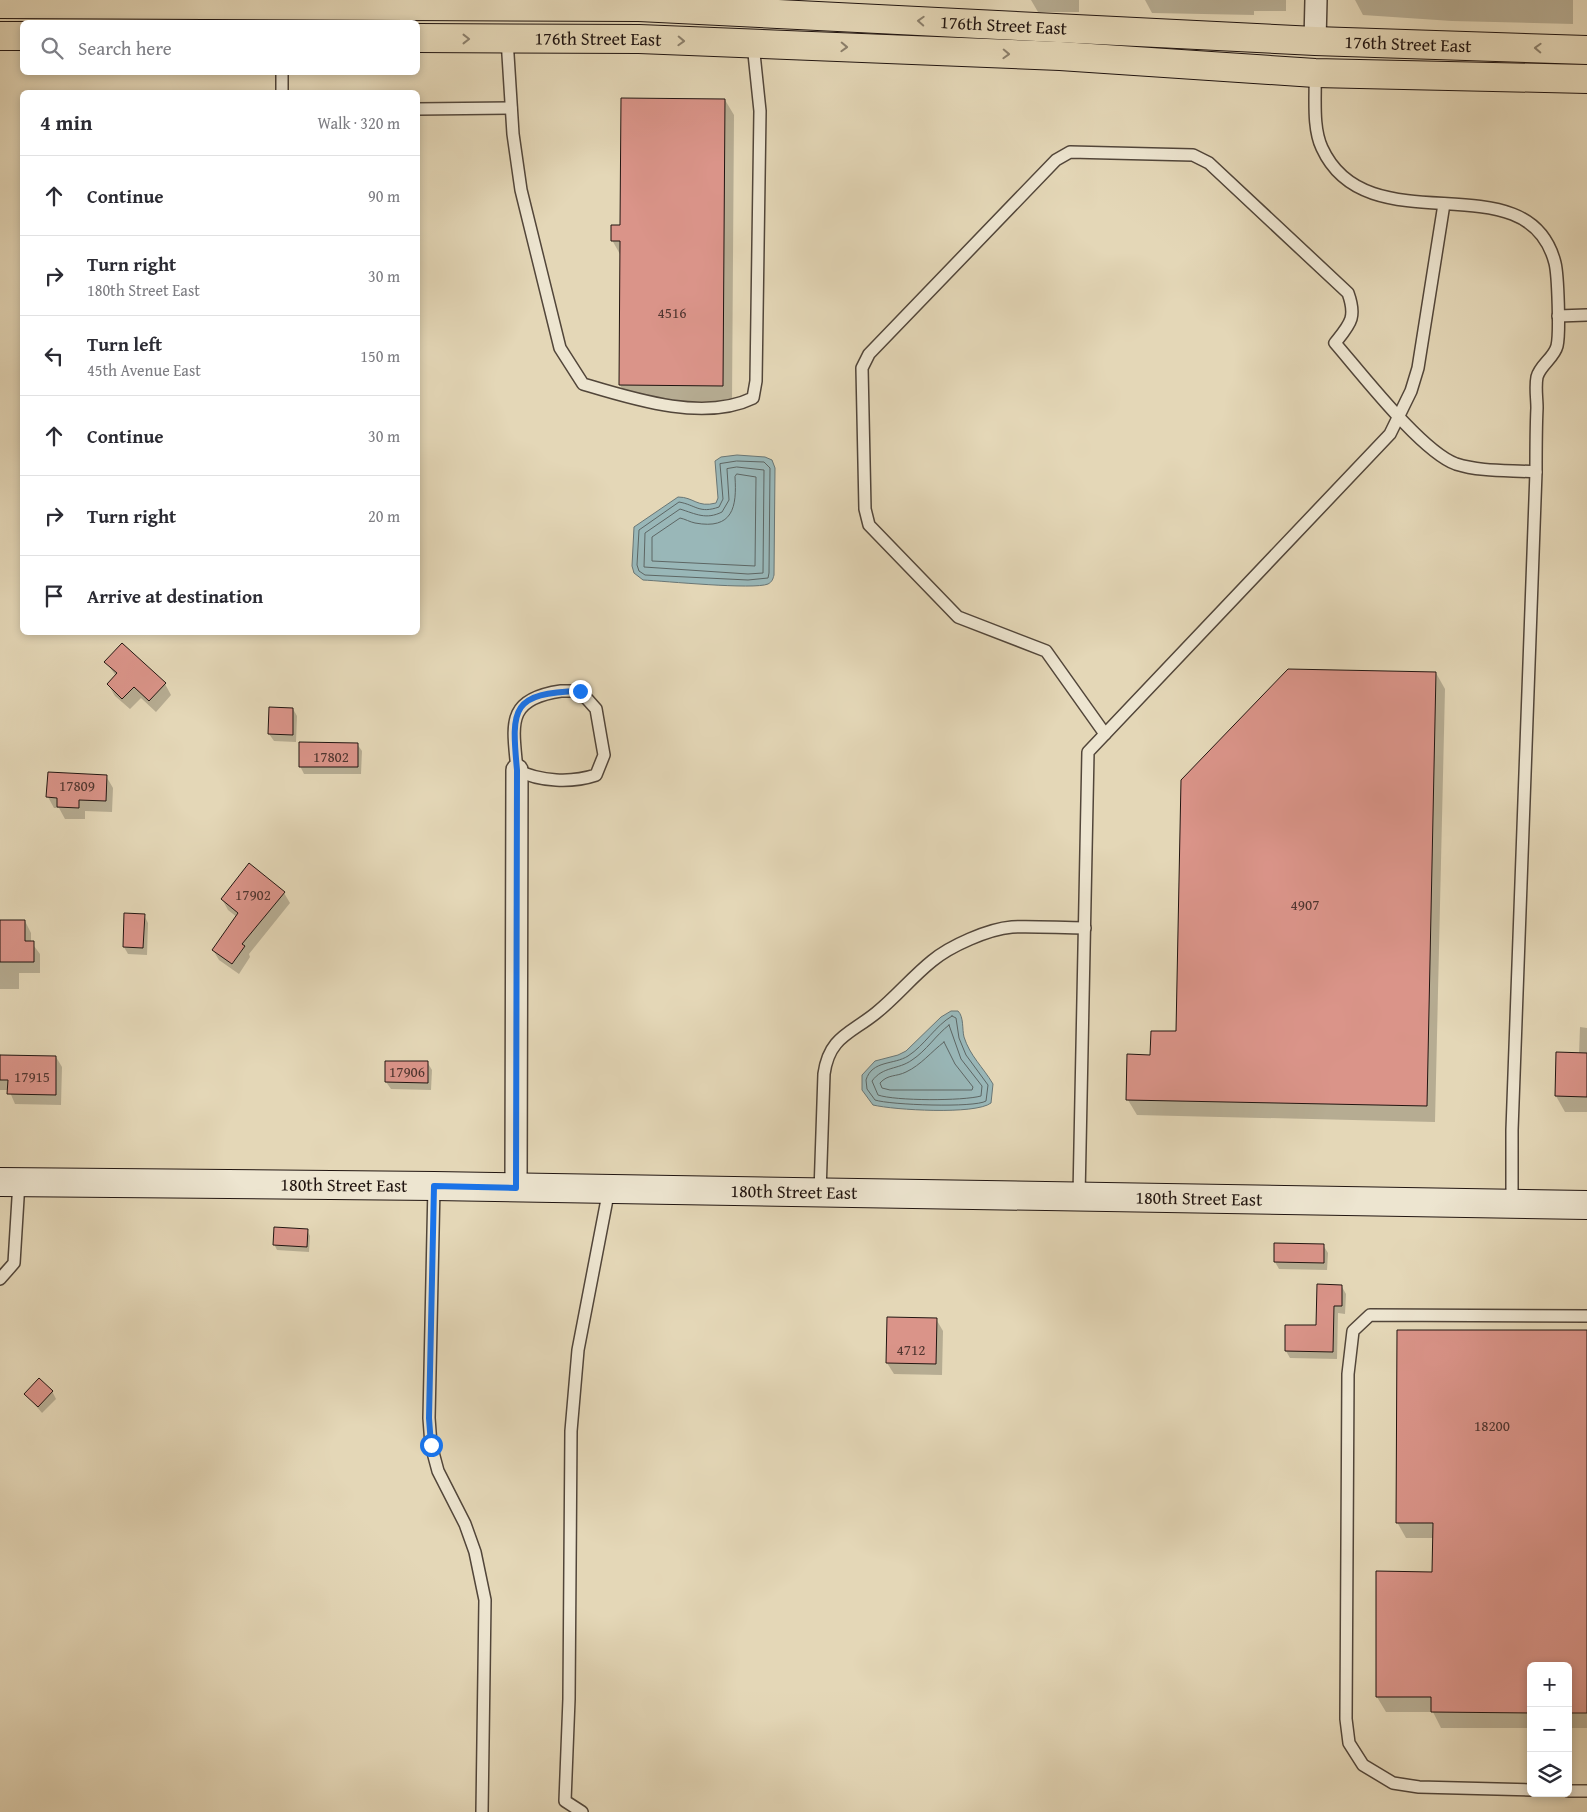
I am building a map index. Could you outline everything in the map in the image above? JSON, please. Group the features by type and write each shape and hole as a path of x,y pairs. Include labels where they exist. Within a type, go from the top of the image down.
{"main road":[{"name":"176th Street East","path":"0,4 200,9 684,4 1315,41 1587,50"},
{"path":"0,36 20,36"},
{"name":"176th Street East","path":"420,38 639,40 753,44 1060,56 1315,73 1587,79"},
{"path":"1060,56 1066,45 1070,43 1167,48 1235,48 1276,39"}],"street":[{"path":"1315,41 1316,0"},
{"path":"516,1188 517,770"},
{"name":"180th Street East","path":"10,1182 434,1186 1587,1205"}],"lane":[{"path":"507,39 511,108 522,190 560,348 583,384 630,398 696,409 738,405 753,398 756,381 760,111 753,44"},
{"path":"1315,73 1317,130 1321,147 1332,167 1343,178 1366,193 1389,198 1504,211 1536,227 1545,239 1558,274 1558,345 1537,378 1536,472 1512,1130 1512,1204"},
{"path":"282,75 282,90"},
{"path":"420,109 511,108"},
{"path":"1105,734 1046,652 958,617 869,525 865,509 862,368 869,354 1056,160 1070,152 1193,156 1209,163 1348,293 1353,308 1351,322 1335,343 1400,417 1441,456 1468,468 1536,472"},
{"path":"1079,1196 1088,752 1390,434 1400,417 1418,368 1444,204"},
{"path":"1558,316 1587,315"},
{"path":"580,691 586,695 596,709 604,756 596,775 582,779 555,780 526,775 517,770 513,729 518,711 529,700 541,694 580,691"},
{"path":"820,1192 824,1074 828,1054 838,1041 877,1013 920,971 950,948 1011,928 1085,928"},
{"path":"0,1279 14,1263 10,1182"},
{"path":"434,1186 431,1445 438,1471 468,1533 475,1552 484,1600 482,1812"},
{"path":"582,1812 565,1801 569,1699 571,1431 578,1350 609,1189"},
{"path":"1527,1790 1419,1787 1393,1783 1363,1765 1349,1743 1346,1719 1348,1374 1353,1332 1370,1315 1587,1316"},
{"path":"1572,1791 1587,1792"}],"water":[{"path":"737,455 765,457 772,460 775,468 774,575 771,581 768,584 759,586 708,585 643,580 634,573 632,566 634,527 678,497 704,504 716,503 718,498 715,461 721,457"},
{"path":"951,1011 958,1011 960,1014 967,1044 973,1056 993,1084 991,1103 982,1107 952,1110 915,1110 873,1105 862,1090 862,1075 875,1061 906,1051 941,1017"}],"building":[{"path":"621,98 725,99 723,386 619,385 620,241 611,241 611,225 620,225"},
{"path":"122,643 166,683 149,701 134,687 122,699 107,684 117,673 104,662"},
{"path":"1288,669 1436,672 1427,1106 1126,1100 1127,1054 1150,1055 1151,1031 1176,1031 1181,780"},
{"path":"269,707 293,708 293,735 268,734"},
{"path":"299,742 358,743 358,767 299,767"},
{"path":"48,772 107,775 106,801 79,800 79,808 57,807 57,798 46,797"},
{"path":"249,863 285,892 242,944 245,946 232,964 212,950 238,913 221,899"},
{"path":"124,913 145,914 143,948 123,947"},
{"path":"0,920 25,920 25,941 34,941 34,962 0,962"},
{"path":"1556,1052 1587,1053 1587,1097 1555,1096"},
{"path":"0,1055 56,1056 56,1095 7,1094 8,1080 0,1080"},
{"path":"385,1061 428,1061 428,1083 385,1082"},
{"path":"274,1227 308,1229 307,1247 273,1245"},
{"path":"1274,1243 1324,1244 1324,1263 1274,1262"},
{"path":"1317,1284 1342,1285 1342,1306 1334,1306 1333,1352 1285,1351 1285,1325 1316,1325"},
{"path":"887,1317 937,1318 936,1364 886,1363"},
{"path":"1397,1330 1587,1330 1587,1713 1572,1713 1572,1662 1527,1662 1527,1713 1431,1712 1431,1697 1376,1697 1376,1571 1432,1572 1433,1523 1396,1523"},
{"path":"39,1378 53,1391 38,1407 24,1394"}],"route":[{"path":"431,1445 429,1418 434,1186 516,1188 517,770 513,729 518,711 529,700 541,694 560,691 580,691"}]}
